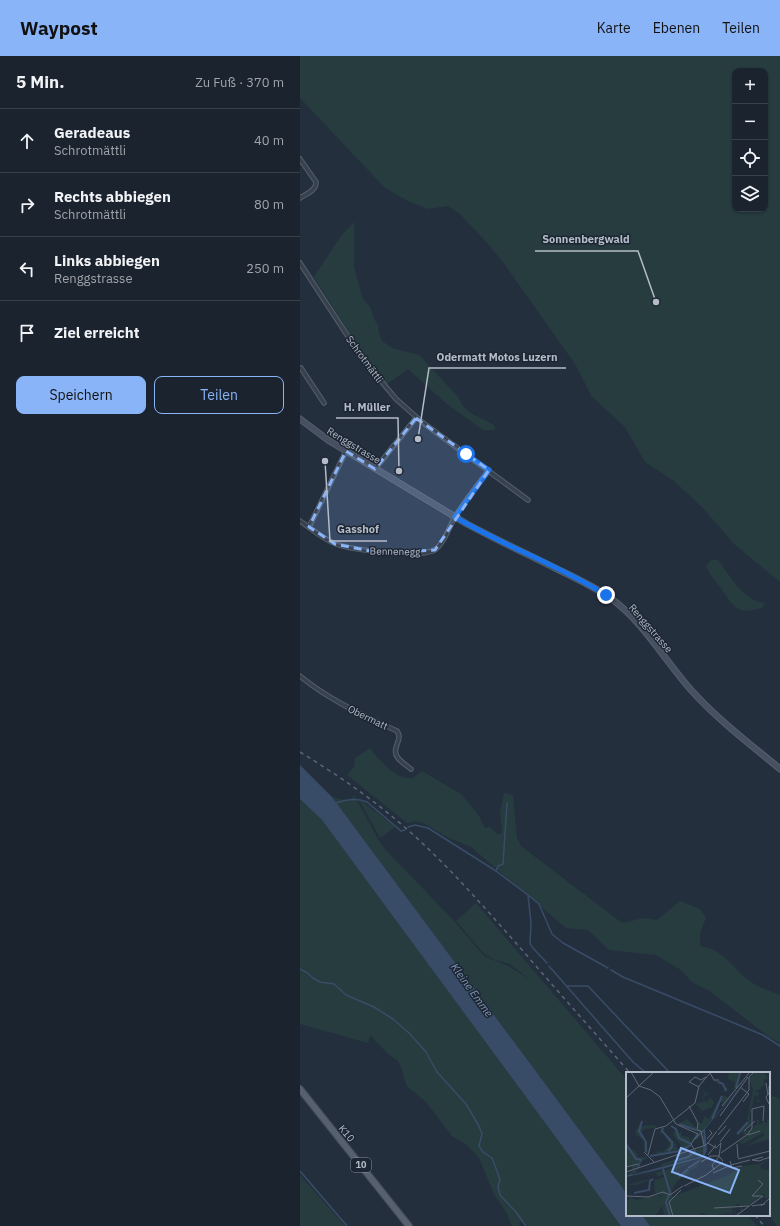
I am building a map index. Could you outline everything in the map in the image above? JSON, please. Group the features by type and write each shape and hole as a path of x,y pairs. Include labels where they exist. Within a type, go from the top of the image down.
{"main road":[{"name":"Renggstrasse","path":"300,419 318,434 455,517 489,536 588,584 612,600 629,614 646,632 698,697 780,769"},
{"name":"K10","path":"300,1089 409,1226"}],"street":[{"path":"300,159 316,182 314,188 300,198"},
{"name":"Schrotmättli","path":"300,263 362,358 396,399 416,418 528,500"},
{"path":"300,368 324,403"},
{"path":"375,469 416,418"},
{"path":"309,527 346,451"},
{"path":"455,517 489,470"},
{"name":"Bennenegg","path":"300,521 328,540 345,547 381,552 426,552 439,546 455,517"},
{"name":"Obermatt","path":"300,676 314,688 352,710 397,731 399,741 395,748 395,753 398,759 411,769"}],"highlighted area":[{"path":"416,418 489,470 435,550 381,553 335,544 309,527 346,451 375,469"}],"green space":[{"path":"300,56 780,56 780,582 734,544 703,508 674,481 645,462 625,427 592,397 575,364 505,265 489,245 460,214 448,206 428,209 408,201 385,188 300,98"},
{"path":"354,222 354,267 363,299 370,307 374,319 378,325 382,341 392,348 419,355 459,398 465,409 495,426 495,430 483,430 447,404 408,369 386,385 374,371 314,277 341,236"},
{"path":"711,560 718,560 732,580 743,592 756,601 764,603 763,607 747,611 737,608 707,569 706,566"},
{"path":"370,748 394,773 406,778 412,778 422,771 461,794 479,816 485,828 490,827 497,834 502,832 500,812 504,793 513,795 517,838 521,846 622,923 644,918 657,920 680,901 700,909 706,918 700,936 701,947 709,948 722,955 751,982 780,995 780,1043 769,1037 711,992 692,982 681,970 656,955 609,950 588,930 566,928 471,847 449,838 425,824 415,821 407,823 347,775 354,767 355,758"},
{"path":"354,795 384,848 455,922 484,956 508,966 529,979 510,964 495,960 484,954 456,921 476,903 626,1079 626,1193 332,797 349,801"},
{"path":"358,798 395,827 380,838"},
{"path":"300,799 322,820 621,1226 528,1226 523,1220 520,1222 519,1226 512,1226 507,1214 494,1194 479,1158 467,1145 452,1136 426,1102 407,1086 398,1061 388,1054 370,1035 368,1043 300,1024"},
{"path":"770,1096 780,1099 780,1226 777,1226 770,1216"},
{"path":"300,1175 345,1226 300,1226"},
{"path":"643,1216 748,1216 757,1226 650,1226"}],"water":[{"name":"Kleine Emme","path":"300,765 332,797 626,1193 626,1216 643,1216 650,1226 621,1226 322,820 300,799"}],"waterway":[{"path":"336,803 352,800 367,802 401,831 405,830"},
{"path":"496,871 498,866 503,864 507,803"},
{"path":"408,827 415,825 428,828 496,871 539,904 552,934 563,943 608,968"},
{"path":"528,895 531,923 530,943 547,963"},
{"path":"549,966 633,1062 645,1072"},
{"path":"300,969 320,982 334,984 346,995 374,1007 393,1019 409,1033 426,1052 437,1072 466,1104 479,1126 482,1134 479,1146 483,1152 492,1158 500,1179 498,1187 500,1195 516,1212 526,1226"},
{"path":"611,970 623,977 763,1035 780,1046"},
{"path":"568,986 588,986 669,1072"},
{"path":"300,1171 347,1226"}],"railway":[{"path":"300,752 346,782 378,806 423,844 486,909 629,1072"},
{"path":"756,1216 764,1226"}],"place":[{"name":"Sonnenbergwald","path":"656,302"},
{"name":"Odermatt Motos Luzern","path":"418,439"},
{"name":"Gasshof","path":"325,461"},
{"name":"H. Müller","path":"399,471"}],"route":[{"path":"466,454 489,470 455,517 489,536 588,584 606,595"}]}
